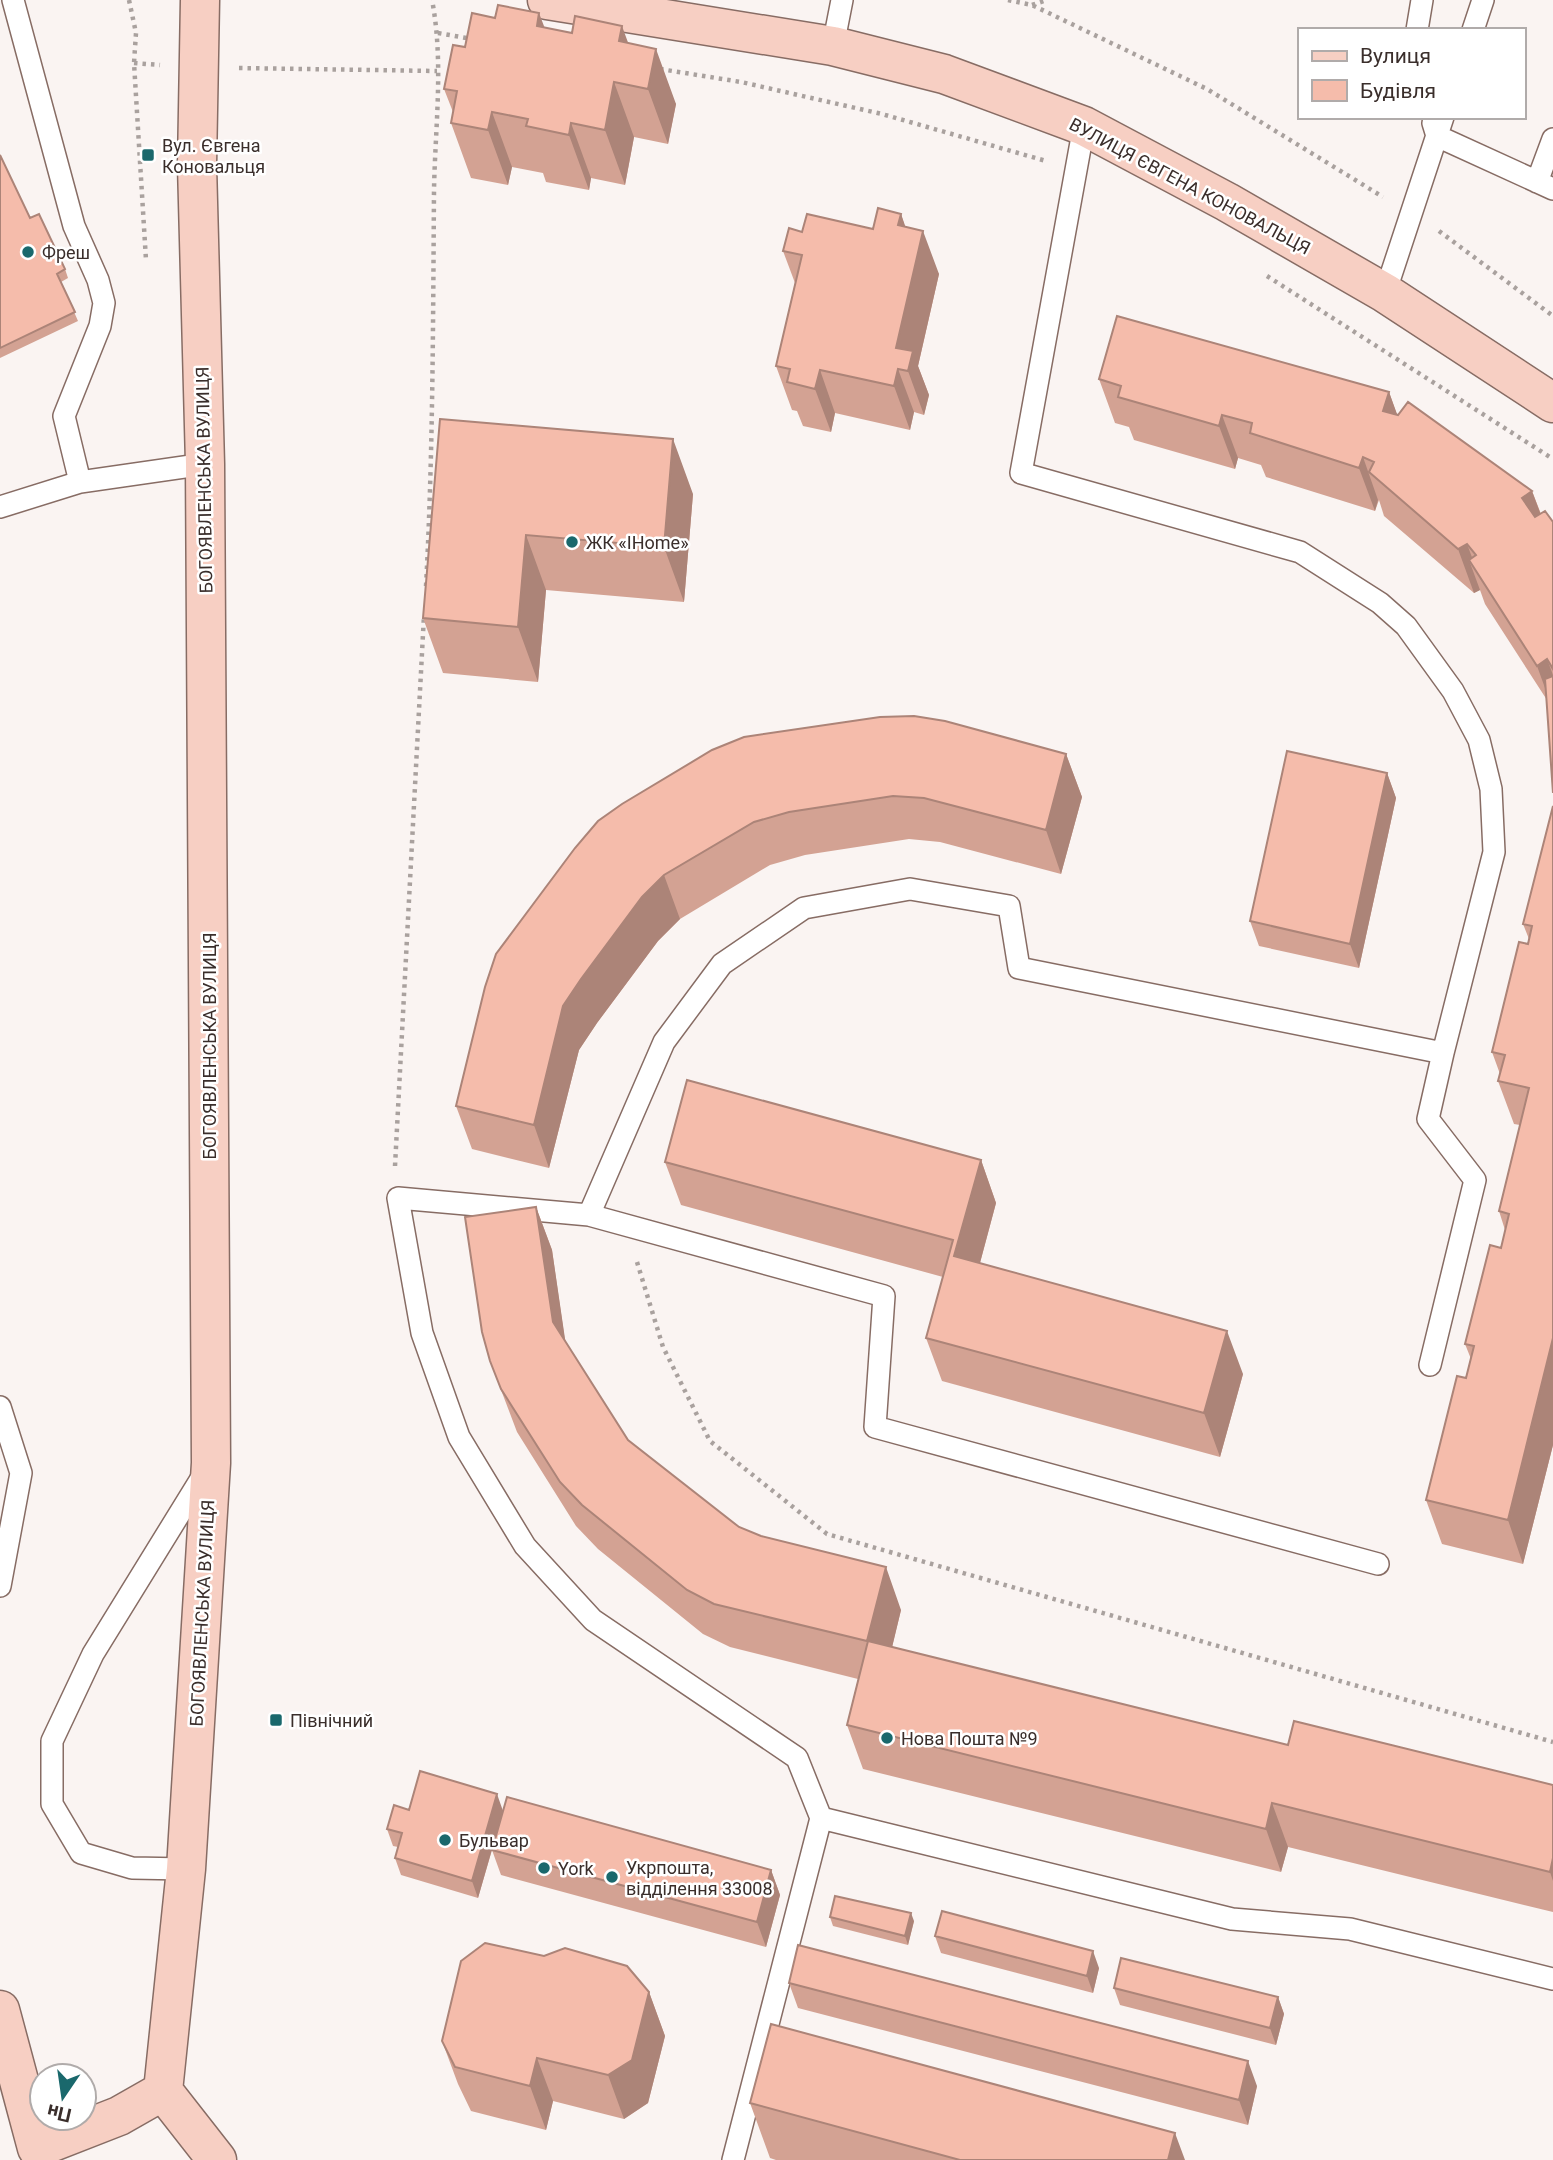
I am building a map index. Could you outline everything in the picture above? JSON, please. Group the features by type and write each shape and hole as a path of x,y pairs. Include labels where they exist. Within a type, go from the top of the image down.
{"street":[{"name":"БОГОЯВЛЕНСЬКА ВУЛИЦЯ","path":"163,2091 186,1870 211,1463 205,464 197,164 200,0"},
{"name":"ВУЛИЦЯ ЄВГЕНА КОНОВАЛЬЦЯ","path":"547,0 833,46 944,74 1084,126 1227,202 1385,293 1553,404"},
{"path":"0,2010 37,2148 119,2116 163,2091 221,2159"}],"lane":[{"path":"13,0 74,226 98,280 104,303 100,326 64,416 80,482"},
{"path":"833,46 842,0"},
{"path":"1417,28 1422,0"},
{"path":"1474,28 1483,0"},
{"path":"1385,293 1437,124 1545,185 1553,139"},
{"path":"1084,126 1021,473 1300,552 1380,603 1406,626 1453,691 1479,740 1491,789 1494,852 1428,1119 1475,1180 1430,1365"},
{"path":"0,507 80,482 205,464"},
{"path":"589,1216 664,1042 722,964 804,908 910,889 1009,906 1019,968 1443,1053"},
{"path":"733,2160 821,1818 797,1758 593,1620 525,1546 459,1437 454,1424 422,1333 398,1198 589,1216 884,1296 875,1427 1378,1564"},
{"path":"0,1408 21,1474 0,1586"},
{"path":"186,1870 132,1868 81,1853 52,1804 52,1741 93,1654 211,1463"},
{"path":"821,1818 1231,1919 1350,1929 1553,1979"}],"path":[{"path":"129,0 136,33 134,63 146,260"},
{"path":"425,591 432,470 438,33 432,0"},
{"path":"1008,0 1032,5 1207,89 1433,226 1553,316"},
{"path":"1032,5 1047,0"},
{"path":"438,33 480,40"},
{"path":"134,63 198,68 437,71"},
{"path":"659,68 741,82 882,114 1076,172"},
{"path":"1257,270 1553,459"},
{"path":"398,1198 394,1161 425,604"},
{"path":"626,1226 663,1347 710,1441 827,1534 1553,1742"}],"building":[{"path":"498,5 539,13 537,26 572,33 575,16 622,26 619,41 656,49 648,89 614,82 605,130 571,123 569,135 526,126 528,119 492,112 488,130 451,123 457,91 444,89 453,45 465,47 472,13 495,18"},
{"name":"Фреш","path":"0,155 30,218 39,214 65,269 57,274 75,312 0,348"},
{"path":"878,208 901,214 898,225 923,231 896,348 913,351 908,371 898,369 894,386 820,370 815,389 787,382 790,369 776,366 802,255 783,251 789,228 802,232 807,214 873,229"},
{"path":"1117,316 1389,392 1383,411 1398,415 1408,402 1532,491 1522,498 1535,517 1545,511 1553,522 1553,669 1547,659 1537,666 1469,560 1476,555 1467,544 1458,549 1369,472 1374,462 1363,457 1359,468 1250,433 1252,423 1222,415 1219,426 1118,397 1121,386 1099,379"},
{"path":"440,419 673,439 664,547 526,535 518,627 423,618"},
{"path":"1553,676 1553,793 1545,679"},
{"path":"914,716 945,721 1066,754 1046,830 924,798 893,796 789,812 754,822 664,875 642,897 581,979 563,1006 534,1125 456,1106 485,987 496,954 598,821 712,750 744,737 880,717"},
{"path":"1287,751 1387,773 1350,944 1250,921"},
{"path":"1553,806 1553,1338 1508,1520 1426,1500 1457,1376 1466,1378 1474,1346 1465,1344 1490,1245 1501,1248 1509,1214 1499,1211 1529,1088 1498,1081 1505,1055 1492,1052 1519,942 1528,944 1532,926 1523,924"},
{"path":"687,1080 981,1160 954,1256 1227,1331 1204,1413 926,1338 953,1240 665,1162"},
{"path":"536,1207 553,1322 628,1440 739,1527 761,1536 886,1567 867,1641 714,1604 687,1590 582,1505 560,1482 501,1389 490,1361 482,1332 465,1217"},
{"path":"868,1641 1288,1745 1294,1721 1553,1785 1553,1858 1550,1872 1272,1803 1266,1829 847,1725"},
{"name":"Бульвар","path":"420,1771 497,1794 472,1881 395,1858 402,1833 387,1829 394,1805 409,1810"},
{"path":"507,1797 771,1870 757,1922 492,1850"},
{"path":"835,1896 911,1913 905,1936 830,1917"},
{"path":"942,1911 1093,1951 1087,1976 935,1936"},
{"path":"485,1943 544,1956 565,1948 627,1966 649,1992 632,2060 608,2075 537,2058 530,2086 455,2067 442,2041 461,1961"},
{"path":"798,1945 1248,2061 1239,2100 789,1983"},
{"path":"1121,1958 1278,1997 1270,2028 1114,1988"},
{"path":"771,2024 1175,2133 1168,2160 960,2160 750,2103"}],"place":[{"name":"Вул. Євгена Коновальця","path":"148,155"},
{"name":"Фреш","path":"28,252"},
{"name":"ЖК «IHome»","path":"572,542"},
{"name":"Північний","path":"276,1720"},
{"name":"Нова Пошта №9","path":"887,1738"},
{"name":"Бульвар","path":"445,1840"},
{"name":"York","path":"544,1868"},
{"name":"Укрпошта, відділення 33008","path":"612,1877"}]}
